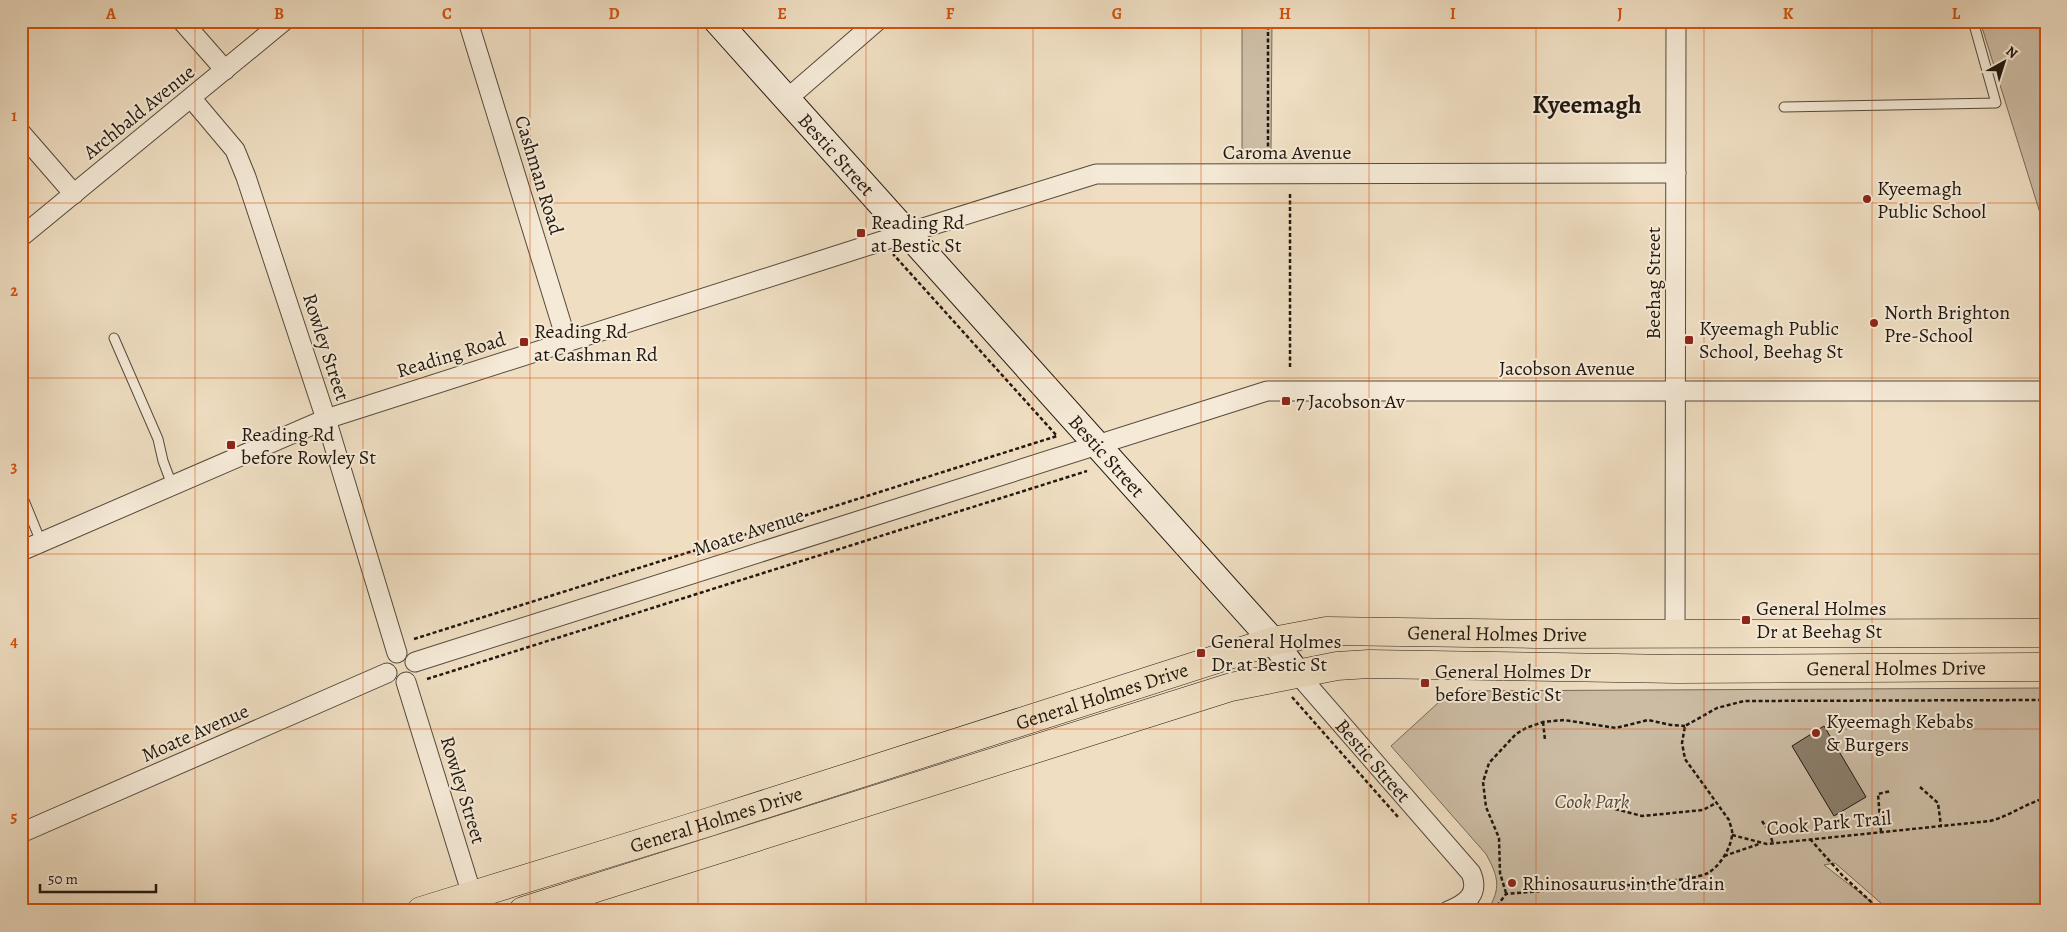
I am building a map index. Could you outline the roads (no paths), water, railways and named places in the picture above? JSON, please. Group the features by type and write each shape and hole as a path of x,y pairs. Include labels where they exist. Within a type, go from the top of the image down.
{"highway":[{"name":"General Holmes Drive","path":"421,911 474,902 709,822 1273,642 1326,631 1675,634 2046,633"},
{"name":"General Holmes Drive","path":"522,911 1232,687 1293,683 1337,666 1369,664 1677,670 2046,667"}],"main road":[{"name":"Bestic Street","path":"717,21 787,99 900,243 1097,445 1273,642 1293,683"}],"street":[{"path":"182,21 225,70"},
{"name":"Archbald Avenue","path":"21,237 192,99 284,21"},
{"name":"Cashman Road","path":"468,21 567,342"},
{"path":"787,99 877,21"},
{"name":"Beehag Street","path":"1675,634 1676,21"},
{"name":"Rowley Street","path":"192,99 235,150 246,176 326,418 397,653"},
{"path":"21,133 74,194"},
{"name":"Caroma Avenue","path":"900,243 1096,174 1676,173"},
{"name":"Reading Road","path":"21,551 326,418 567,342 900,243"},
{"name":"Jacobson Avenue","path":"1097,445 1256,394 1280,390 2046,391"},
{"name":"Moate Avenue","path":"415,662 1097,445"},
{"path":"397,653 410,655 415,662 416,672 406,682 395,681 387,673 386,663 397,653"},
{"name":"Moate Avenue","path":"21,833 387,673"},
{"name":"Rowley Street","path":"406,682 474,902"},
{"name":"Bestic Street","path":"1293,683 1471,873 1474,886 1474,905"},
{"path":"1448,911 1474,905"}],"lane":[{"path":"1784,107 1996,103 1973,21"},
{"path":"114,338 158,439 163,461 172,485"},
{"path":"21,493 41,542"}],"place":[{"name":"Kyeemagh Public School","path":"1867,199"},
{"name":"Reading Rd at Bestic St","path":"861,233"},
{"name":"North Brighton Pre-School","path":"1874,323"},
{"name":"Kyeemagh Public School, Beehag St","path":"1689,340"},
{"name":"Reading Rd at Cashman Rd","path":"524,342"},
{"name":"7 Jacobson Av","path":"1286,401"},
{"name":"Reading Rd before Rowley St","path":"231,445"},
{"name":"General Holmes Dr at Beehag St","path":"1746,620"},
{"name":"General Holmes Dr at Bestic St","path":"1201,653"},
{"name":"General Holmes Dr before Bestic St","path":"1425,683"},
{"name":"Kyeemagh Kebabs & Burgers","path":"1816,733"},
{"name":"Rhinosaurus in the drain","path":"1512,883"}],"district":[{"name":"Kyeemagh","path":"1587,105"}],"park label":[{"name":"Cook Park","path":"1592,801"}]}
